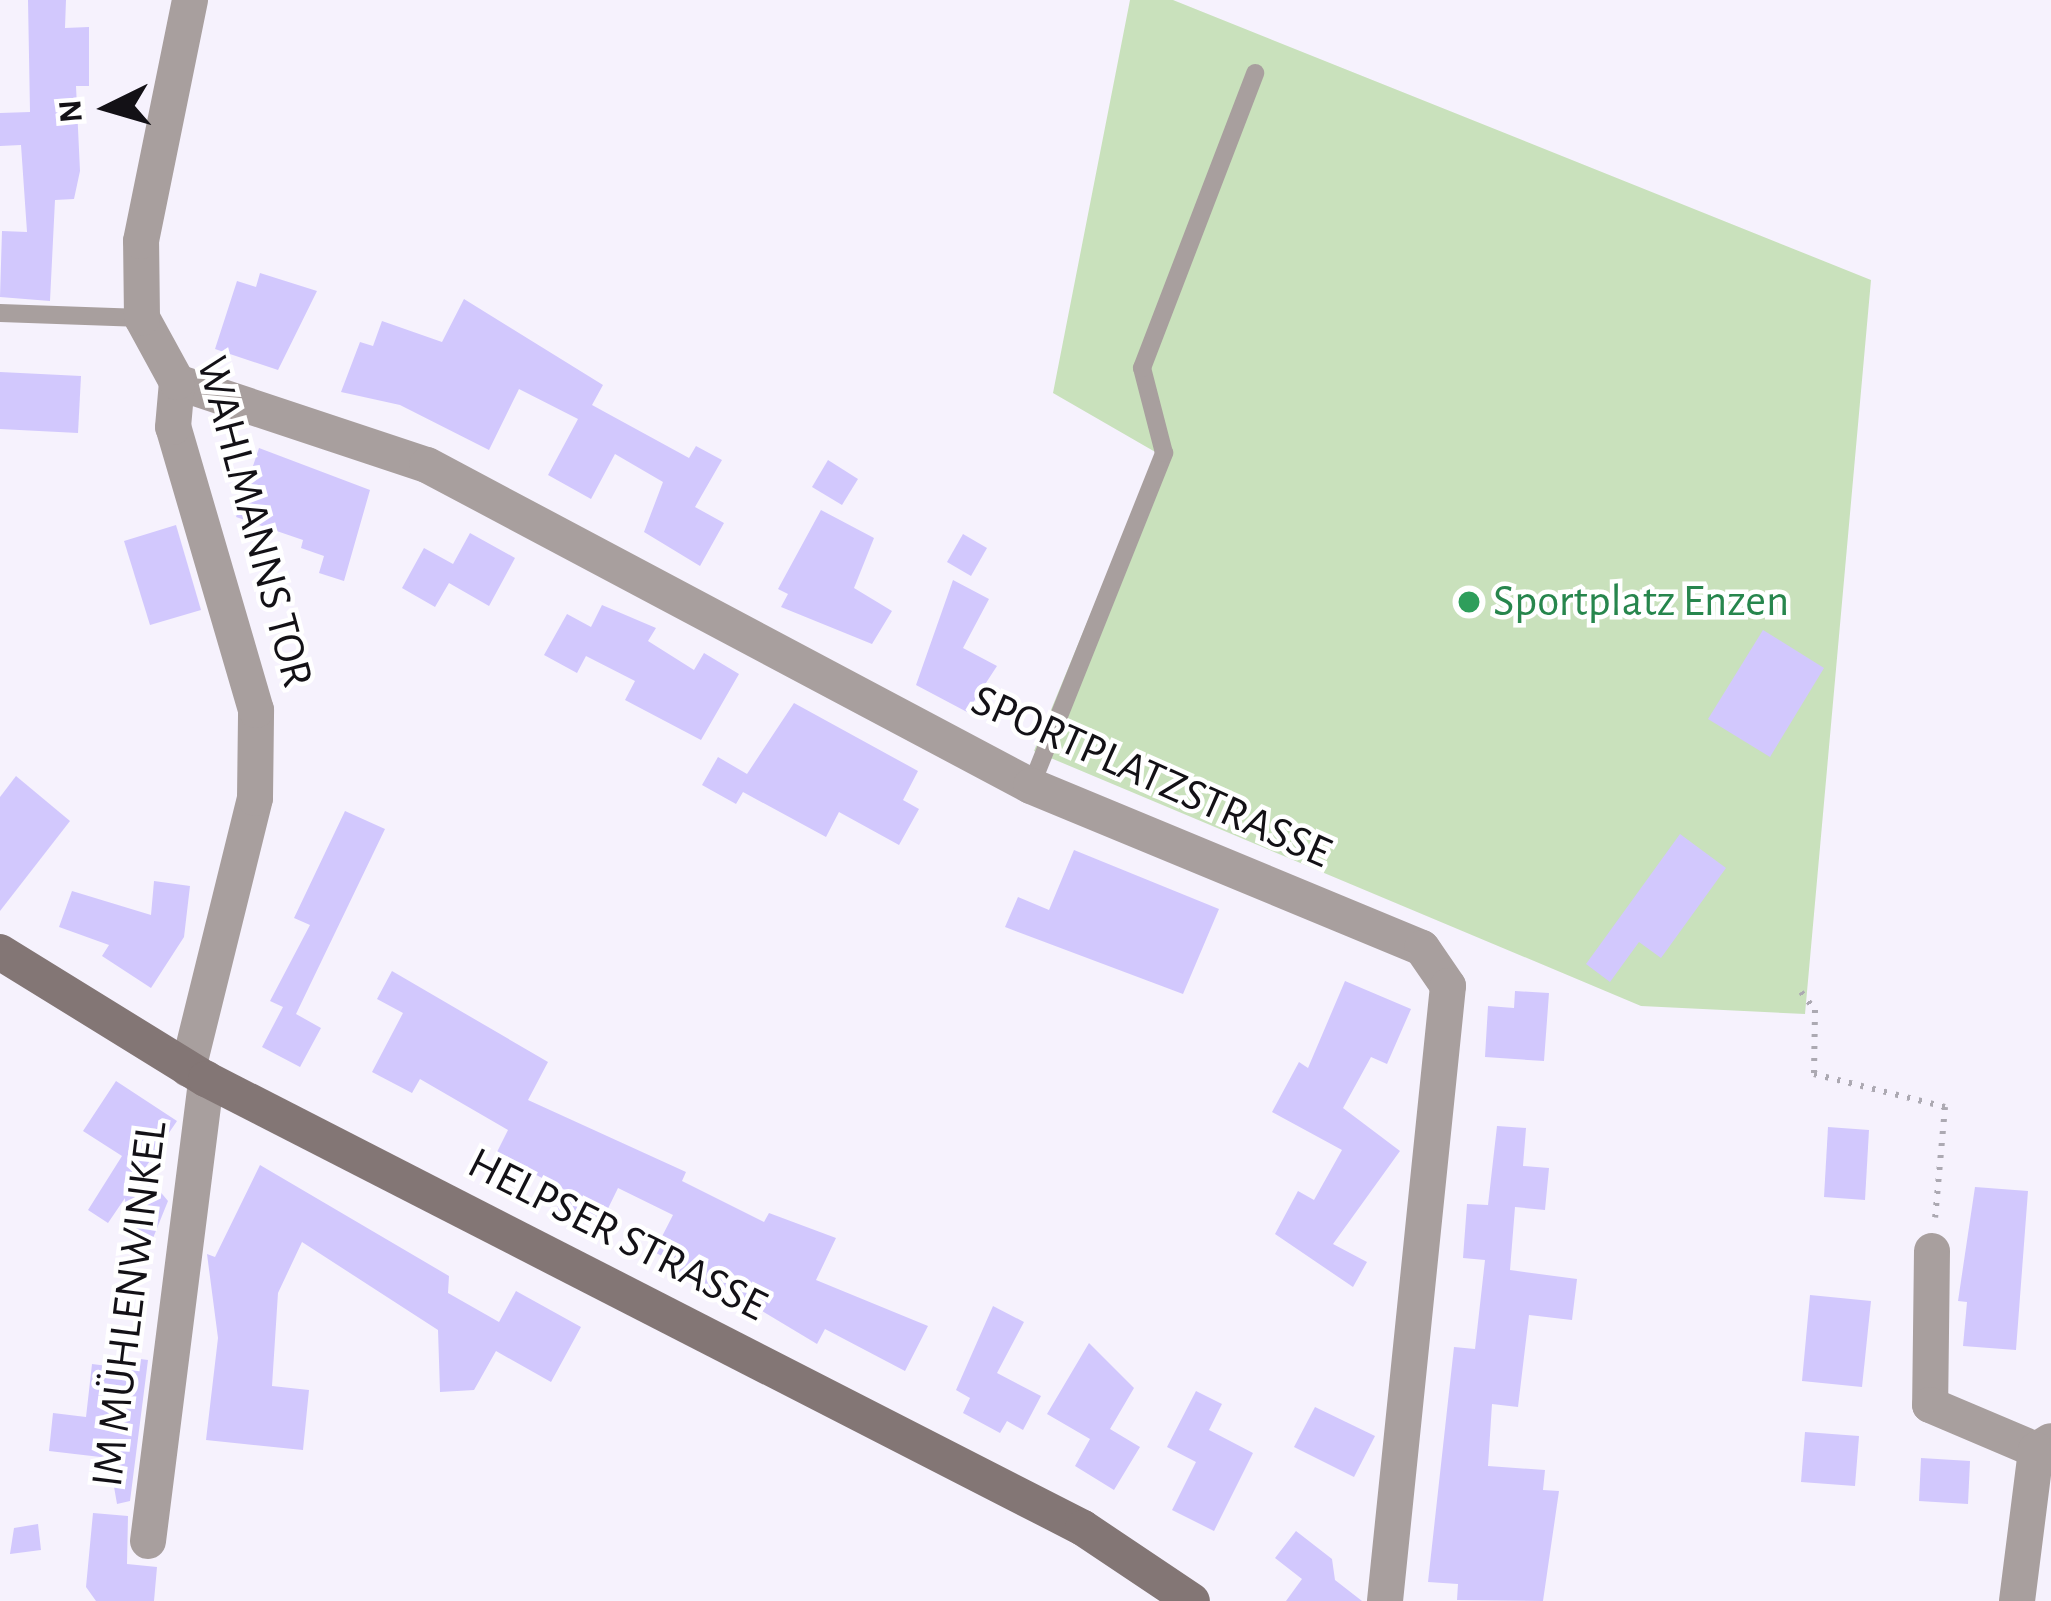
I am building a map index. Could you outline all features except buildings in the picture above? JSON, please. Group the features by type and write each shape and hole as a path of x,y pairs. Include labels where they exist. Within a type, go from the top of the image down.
{"street":[{"name":"WAHLMANNS TOR","path":"190,0 141,241 142,318 177,382 173,427 256,710 255,798 197,1074"},
{"name":"SPORTPLATZSTRASSE","path":"177,382 428,465 1030,786 1422,948 1448,986 1385,1601"},
{"name":"HELPSER STRASSE","path":"0,952 197,1074 1083,1528 1192,1601"},
{"name":"IM MÜHLENWINKEL","path":"148,1540 197,1074"},
{"path":"1932,1251 1930,1405 2043,1445 2017,1601"}],"lane":[{"path":"1030,786 1164,453 1142,368 1256,73"},
{"path":"0,313 142,318"}],"path":[{"path":"1801,992 1815,1010 1814,1074 1945,1107 1932,1251"}],"green space":[{"name":"Sportplatz Enzen","path":"1130,0 1173,0 1871,280 1805,1014 1641,1006 1034,751 1157,453 1053,393"}],"place":[{"name":"Sportplatz Enzen","path":"1469,602"}]}
